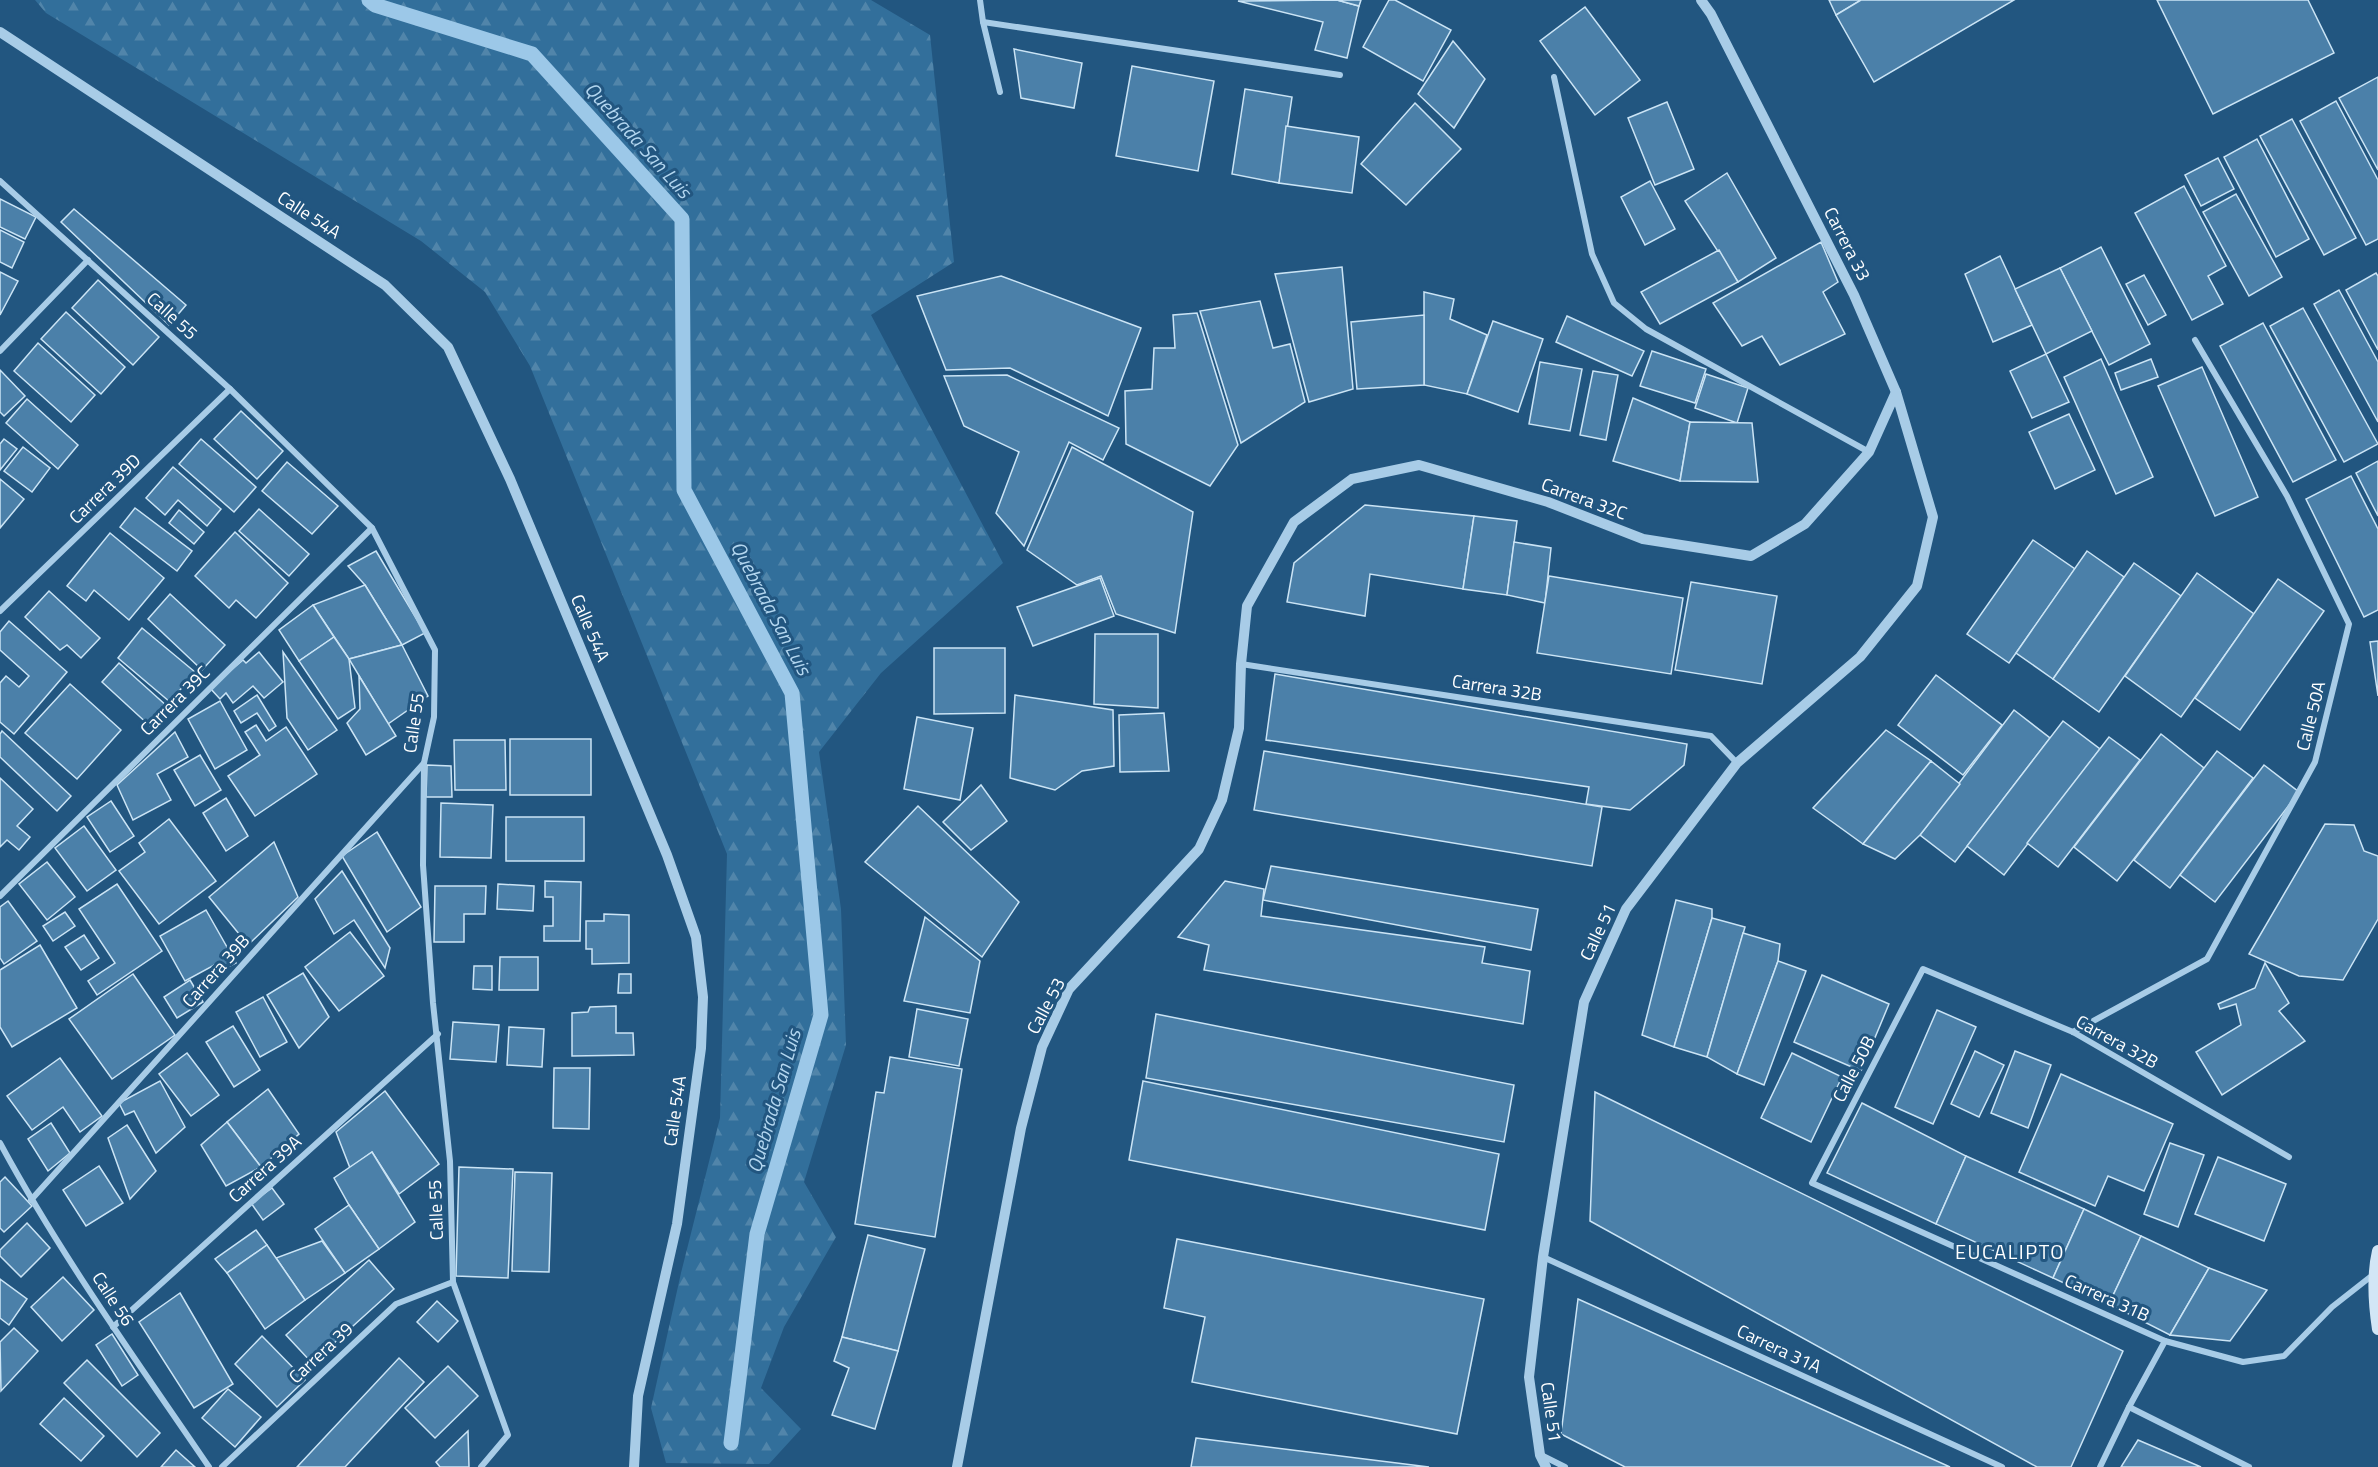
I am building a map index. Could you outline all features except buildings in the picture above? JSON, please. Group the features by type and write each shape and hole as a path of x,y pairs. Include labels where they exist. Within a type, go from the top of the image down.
{"main road":[{"path":"2378,1251 2374,1273 2378,1329"}],"street":[{"path":"980,0 1000,92"},
{"name":"Carrera 33","path":"1701,0 1712,14 1854,295 1896,392 1933,517"},
{"path":"983,22 1340,75"},
{"name":"Calle 54A","path":"0,32 385,285 448,347 510,479 667,855 696,937 703,997 701,1048 677,1224 638,1396 634,1467"},
{"path":"1554,76 1592,254 1614,303 1646,329 1869,452"},
{"name":"Calle 55","path":"0,182 231,389 372,528 435,650 434,717 424,762 423,865 433,1003 450,1161 453,1282 507,1435 481,1467"},
{"path":"0,351 88,260"},
{"name":"Calle 50A","path":"2073,1032 2207,959 2315,762 2349,624 2287,496 2195,340"},
{"name":"Carrera 39D","path":"0,611 231,389"},
{"name":"Carrera 32C","path":"1247,606 1294,522 1352,479 1419,465 1548,502 1643,539 1751,556 1805,524 1869,452 1896,392"},
{"name":"Calle 51","path":"1545,1467 1540,1455 1529,1377 1542,1257 1584,1002 1626,909 1737,764 1860,657 1917,586 1933,517"},
{"name":"Carrera 39C","path":"0,896 372,528"},
{"name":"Calle 53","path":"957,1467 1021,1128 1042,1047 1070,989 1199,849 1222,800 1239,728 1241,664 1247,606"},
{"name":"Carrera 32B","path":"1241,664 1711,736 1737,764"},
{"name":"Carrera 39B","path":"31,1200 424,762"},
{"name":"Carrera 32B","path":"1923,969 2073,1032 2289,1157"},
{"name":"Calle 50B","path":"1812,1184 1923,969"},
{"name":"Carrera 39A","path":"113,1327 438,1034"},
{"name":"Calle 56","path":"0,1143 31,1200 113,1327 209,1467"},
{"name":"Carrera 31B","path":"1812,1184 2164,1341 2243,1362 2284,1356 2332,1307 2374,1273"},
{"name":"Carrera 31A","path":"1542,1257 2002,1467"},
{"name":"Carrera 39","path":"222,1467 396,1304 453,1282"},
{"path":"2100,1467 2164,1341"},
{"path":"2129,1407 2249,1467"},
{"path":"1540,1455 1565,1467"}],"green space":[{"path":"35,0 871,0 930,35 954,262 871,315 1003,563 881,673 819,752 841,909 846,1045 804,1182 836,1237 784,1327 761,1388 801,1429 769,1464 666,1463 651,1408 681,1273 720,1118 727,854 530,366 485,292 421,241 46,13"}],"waterway":[{"name":"Quebrada San Luis","path":"369,0 375,5 532,54 682,219 684,490 792,693 821,1015 757,1234 731,1443"}],"district":[{"name":"EUCALIPTO","path":"2010,1252"}]}
